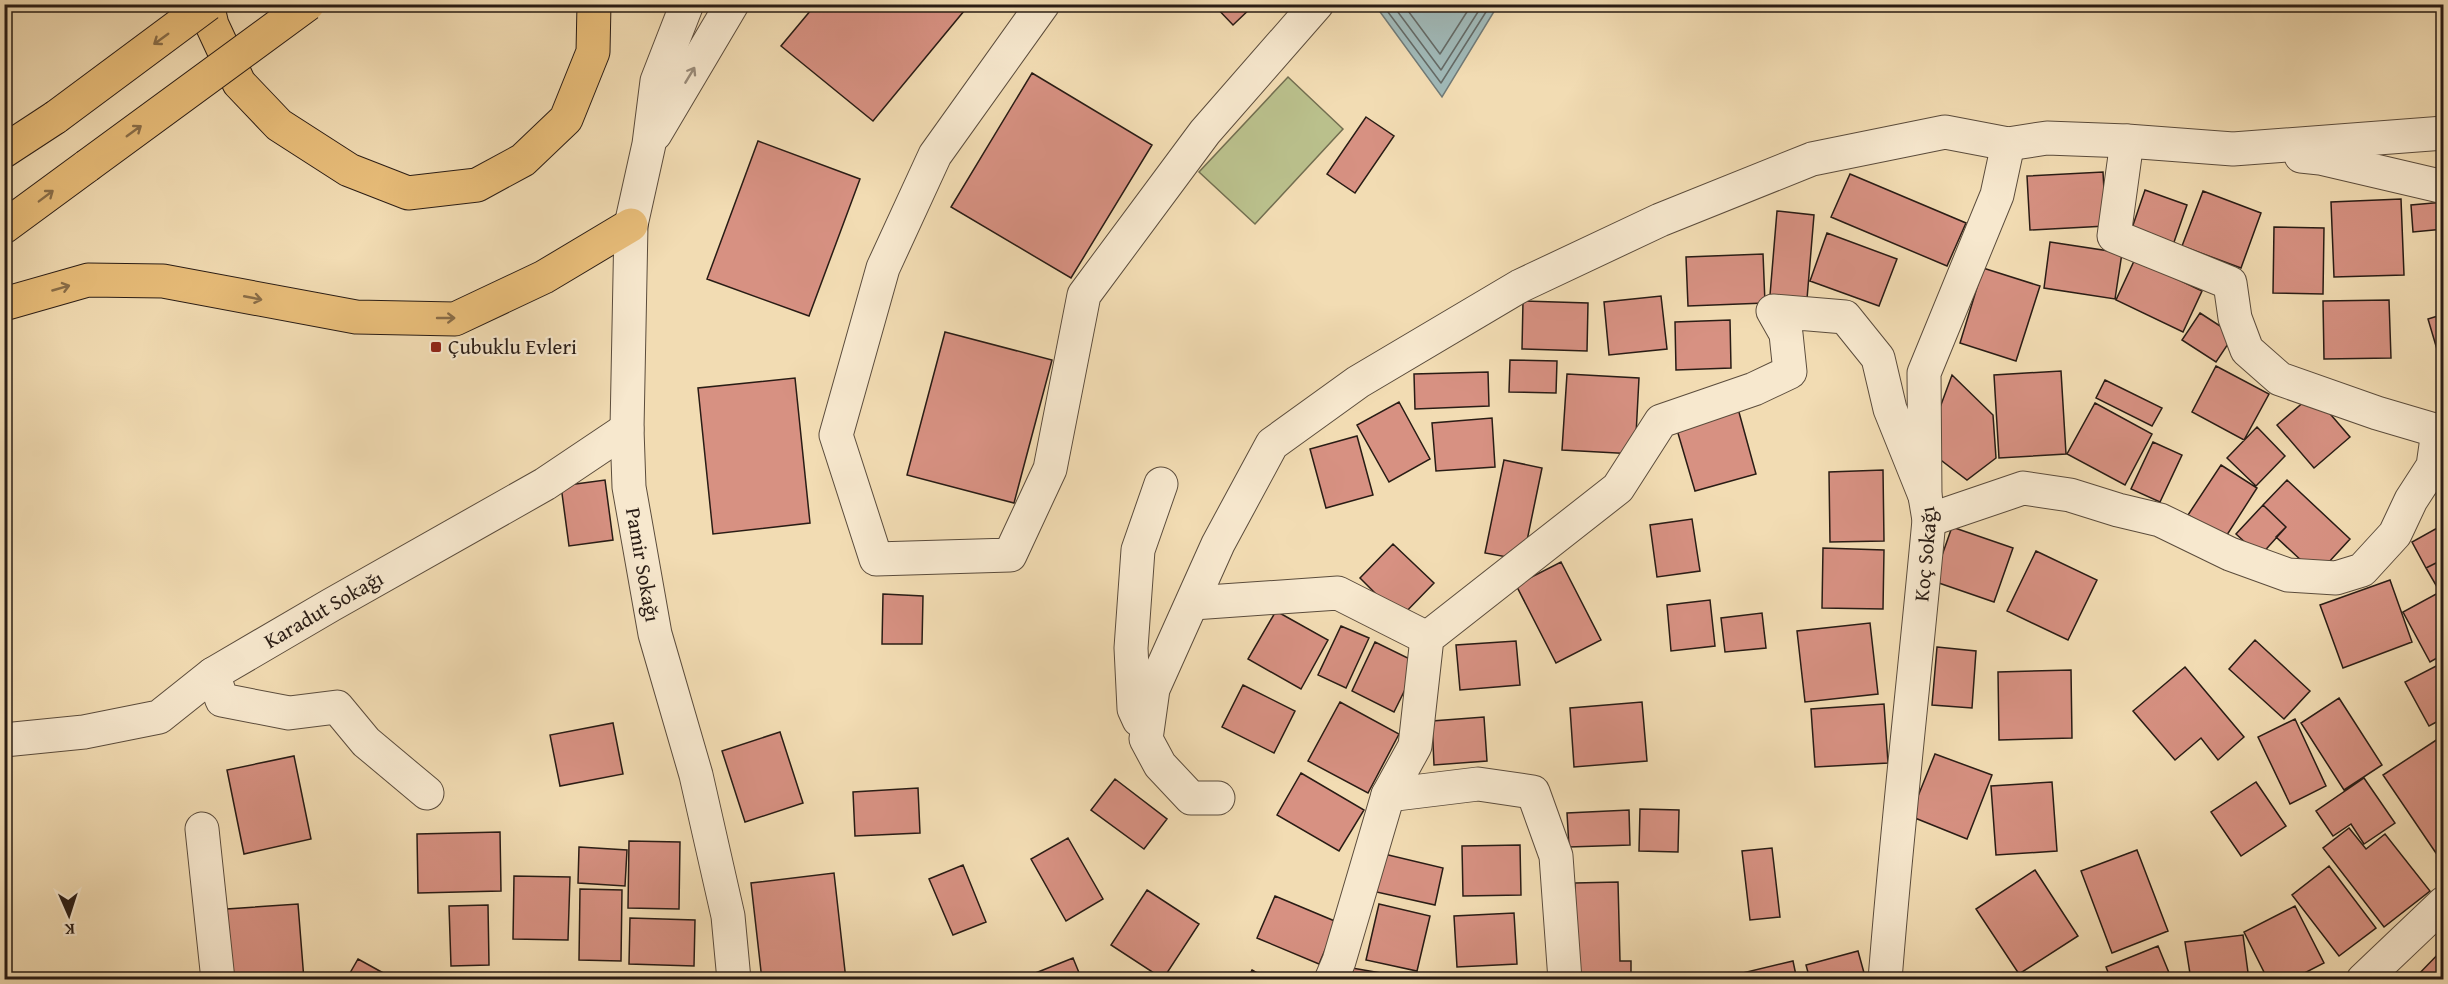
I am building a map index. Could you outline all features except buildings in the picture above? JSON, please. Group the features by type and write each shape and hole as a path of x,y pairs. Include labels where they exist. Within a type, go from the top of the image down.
{"highway":[{"path":"4,152 56,117 207,4 212,25 239,83 279,125 349,170 408,193 477,185 523,160 566,119 593,52 594,4"},
{"path":"4,227 308,4"},
{"path":"4,304 88,280 164,281 356,317 455,319 544,277 631,225"}],"street":[{"name":"Pamir Sokağı","path":"687,4 657,81 650,144 631,225 628,487 656,634 696,775 728,916 734,980"},
{"name":"Pamir Sokağı","path":"650,144 732,4"},
{"path":"1043,4 935,155 883,268 836,435 876,559 1010,555 1050,469 1084,295 1205,132 1317,4"},
{"path":"1146,739 1152,689 1218,544 1272,444 1358,382 1520,286 1659,220 1812,159 1945,132 2008,144 2047,138 2127,141 2320,158 2444,187"},
{"path":"2233,149 2444,133"},
{"path":"1331,980 1339,961 1388,795 1415,746 1427,638 1618,488 1661,421 1754,389 1790,372 1786,334 1773,311 1845,317 1878,358 1890,409 1927,508 2023,488 2070,495 2160,520 2230,554 2288,576 2336,578 2362,570 2395,534 2411,500 2438,474 2441,430 2377,413 2280,380 2247,351 2235,318 2230,283 2114,236 2127,141"},
{"name":"Koç Sokağı","path":"1885,980 1895,845 1911,709 1927,508 1924,374 1997,195 2008,144"},
{"name":"Karadut Sokağı","path":"4,740 84,732 159,717 213,674 331,604 545,484 627,429"},
{"path":"1161,484 1138,550 1131,648 1134,709 1160,765 1191,798 1218,798"},
{"path":"1193,603 1338,593 1427,638"},
{"path":"213,674 222,700 289,713 337,707 366,742 427,793"},
{"path":"1388,795 1478,784 1533,792 1556,856 1565,980"},
{"path":"202,829 218,980"},
{"path":"2363,980 2444,903"}],"green space":[{"path":"1288,77 1343,129 1255,224 1199,172"}],"water":[{"path":"1375,5 1498,5 1442,97"}],"place":[{"name":"Çubuklu Evleri","path":"436,347"}]}
